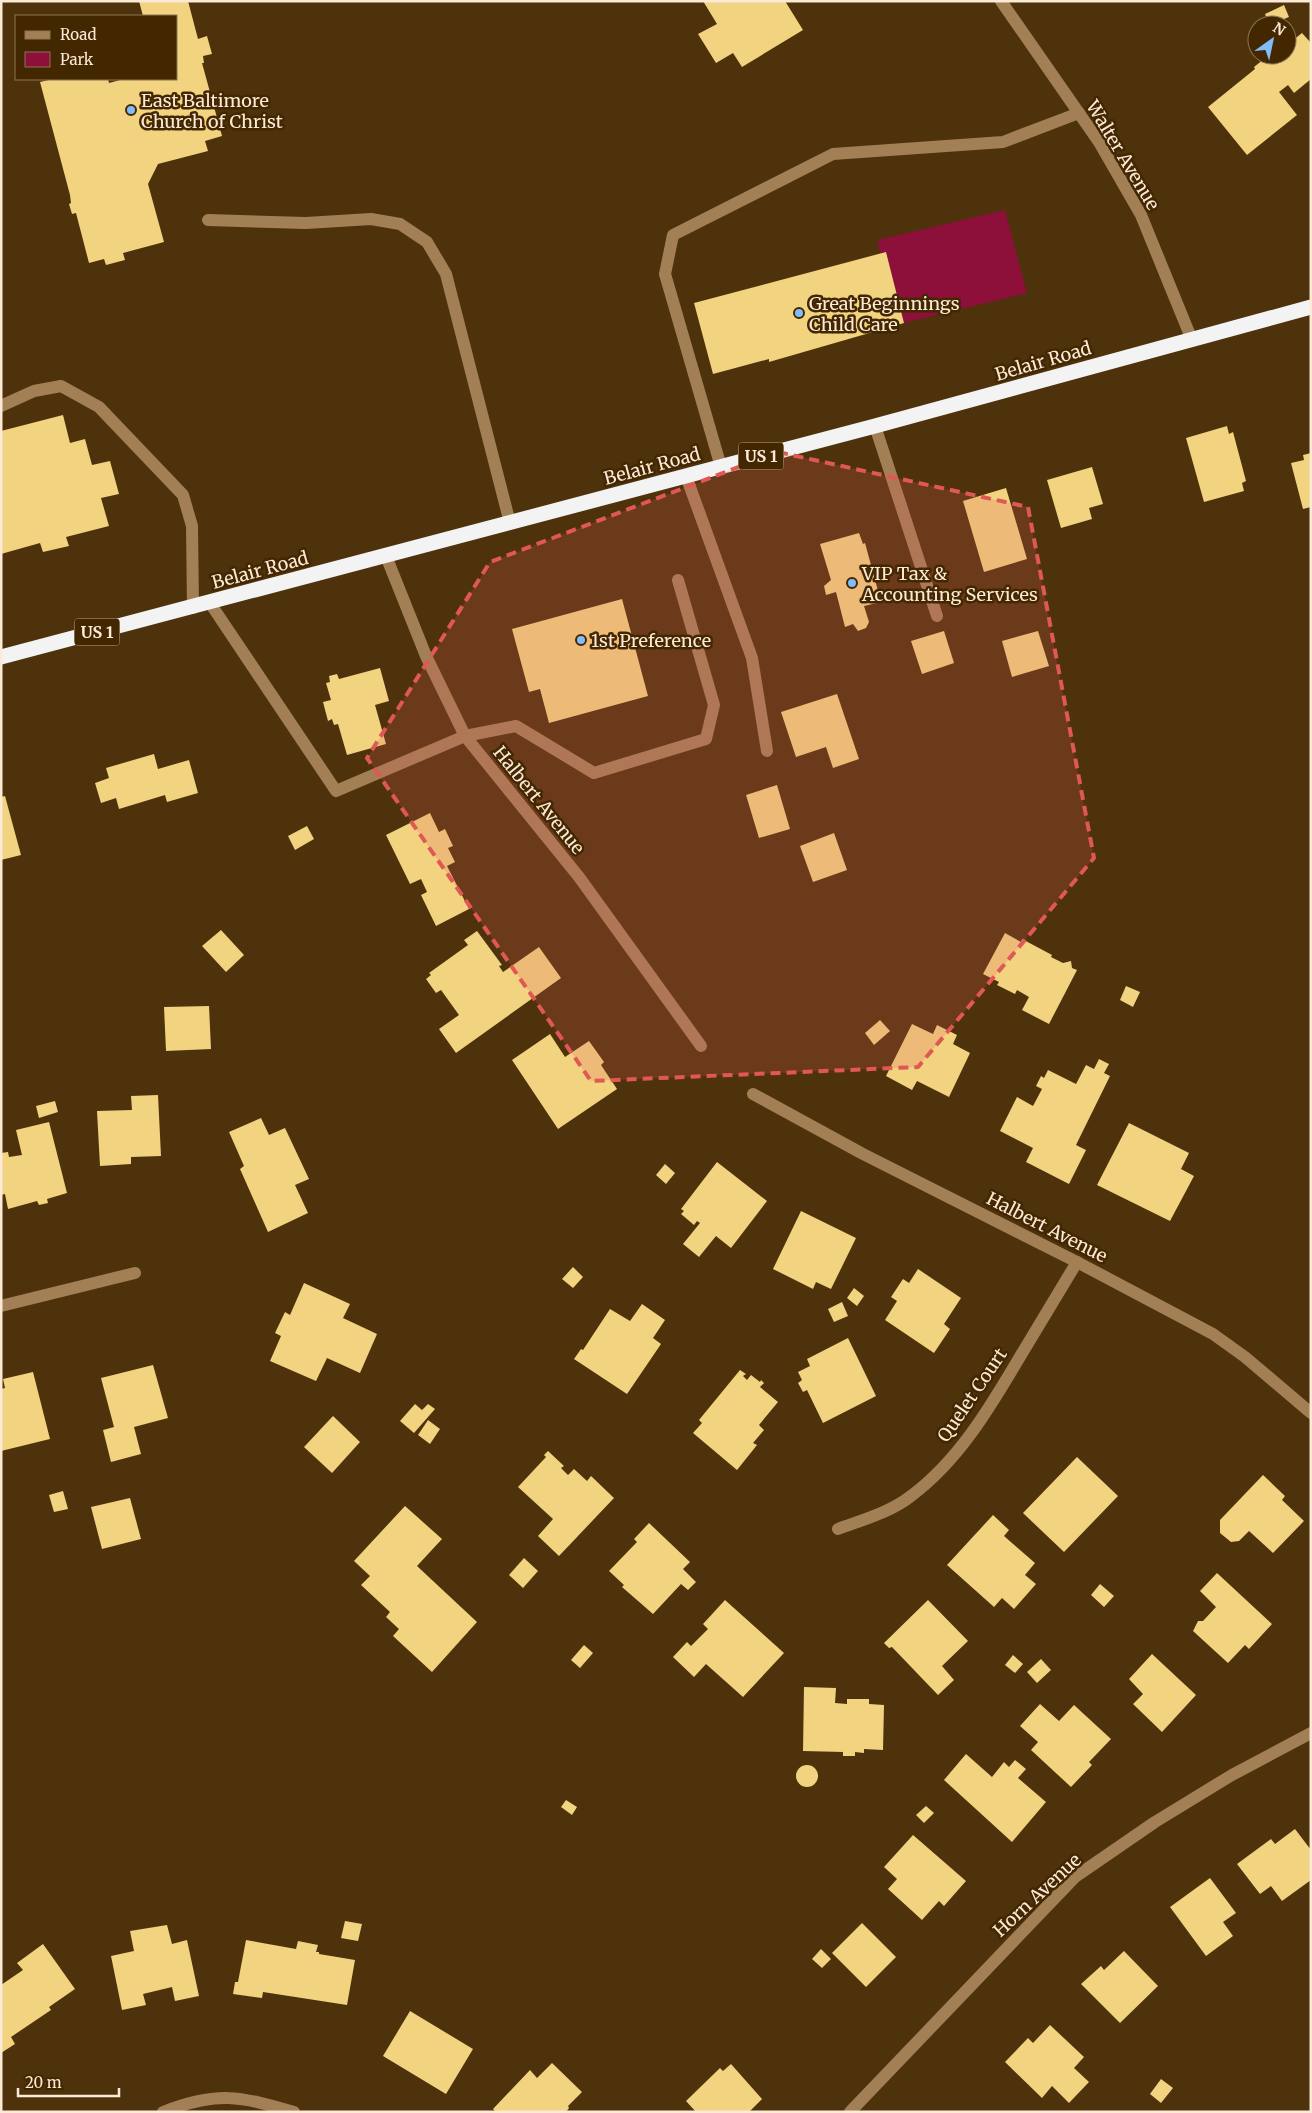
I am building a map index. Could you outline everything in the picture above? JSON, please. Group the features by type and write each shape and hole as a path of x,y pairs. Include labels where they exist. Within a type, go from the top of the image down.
{"highway":[{"name":"Belair Road","path":"1,657 193,608 875,426 1311,307"}],"street":[{"name":"Walter Avenue","path":"1001,1 1099,142 1141,215 1192,340"},
{"path":"721,467 665,274 673,235 833,154 1003,142 1079,113"},
{"path":"208,220 306,223 371,219 400,224 427,242 446,274 510,523"},
{"path":"1,406 34,391 61,386 99,407 182,495 192,526 193,608"},
{"path":"875,426 937,616"},
{"path":"686,476 752,658 767,751"},
{"name":"Halbert Avenue","path":"386,556 426,656 465,736 579,877 701,1046"},
{"path":"210,603 336,790 465,736 516,726 594,773 706,740 714,705 678,580"},
{"name":"Halbert Avenue","path":"753,1094 863,1154 1077,1262 1213,1334 1245,1357 1311,1413"},
{"name":"Quelet Court","path":"838,1529 880,1513 910,1497 937,1473 978,1425 1077,1262"},
{"path":"1,1306 135,1273"},
{"name":"Horn Avenue","path":"850,2112 1075,1877 1155,1822 1232,1775 1311,1733"},
{"path":"163,2112 185,2103 219,2097 251,2100 294,2112"}],"highlighted area":[{"path":"778,452 1028,507 1094,858 918,1067 591,1081 367,758 490,562"}],"green space":[{"path":"1005,210 1027,293 904,323 886,252 880,253 878,240"}],"building":[{"name":"East Baltimore Church of Christ","path":"139,1 188,1 198,39 207,36 212,54 203,56 204,63 202,63 222,136 205,141 208,151 158,164 148,184 164,242 123,253 125,260 106,265 104,259 89,263 76,213 72,214 69,204 71,203 70,195 40,82 49,80 108,80 109,83 120,80 178,80 178,15 143,15"},
{"path":"703,1 785,1 803,30 742,67 733,53 716,63 698,34 717,24"},
{"path":"1284,5 1288,15 1265,15"},
{"path":"1302,33 1311,43 1311,79 1294,93 1288,85 1279,92 1297,115 1247,155 1208,107 1255,69 1254,67 1256,65 1297,65 1297,37"},
{"name":"Great Beginnings Child Care","path":"886,252 904,323 769,362 769,359 713,374 694,303"},
{"path":"63,415 70,443 85,439 92,465 110,461 119,494 101,498 109,526 66,537 69,546 43,552 40,543 1,554 1,431"},
{"path":"1227,426 1229,434 1233,432 1246,481 1242,483 1244,491 1204,502 1186,438"},
{"path":"1311,453 1311,507 1303,509 1291,463 1304,460 1303,455"},
{"path":"1092,467 1103,504 1089,508 1092,519 1061,528 1047,480"},
{"path":"1006,488 1027,559 984,572 963,501"},
{"name":"VIP Tax & Accounting Services","path":"859,533 863,544 865,543 881,602 864,606 869,622 866,628 858,631 853,624 845,627 836,592 826,595 824,586 831,580 820,544"},
{"path":"622,599 648,696 549,723 540,689 529,692 512,629"},
{"path":"944,631 954,663 922,674 911,641"},
{"path":"1038,631 1049,666 1012,677 1002,641"},
{"path":"380,668 389,701 375,705 386,744 347,755 338,724 334,725 332,719 328,721 323,702 331,700 326,683 330,682 329,676 337,674 339,679"},
{"path":"837,694 859,759 833,768 826,747 796,757 781,712"},
{"path":"154,754 158,769 189,760 198,793 167,802 165,795 119,809 116,798 101,803 95,783 109,778 106,768"},
{"path":"777,785 790,829 759,838 746,795"},
{"path":"5,796 21,855 1,860 1,797"},
{"path":"430,813 439,832 445,829 453,846 448,848 455,862 447,866 469,909 436,926 421,895 427,892 421,879 410,884 386,835"},
{"path":"307,826 314,839 295,850 288,836"},
{"path":"834,833 847,870 813,882 800,846"},
{"path":"221,930 244,955 226,972 202,946"},
{"path":"477,931 502,965 499,966 503,972 539,947 561,978 456,1053 439,1029 459,1015 441,990 436,993 426,979 431,975 429,973 468,945 464,940"},
{"path":"1005,933 1021,942 1022,939 1063,963 1071,961 1072,968 1077,970 1049,1024 1022,1010 1029,997 1017,990 1015,994 997,985 999,982 983,974"},
{"path":"1126,986 1140,992 1133,1007 1120,1000"},
{"path":"209,1006 211,1049 166,1051 164,1007"},
{"path":"880,1020 890,1031 874,1045 865,1033"},
{"path":"912,1024 933,1034 937,1025 957,1035 953,1044 970,1053 949,1097 917,1081 912,1090 886,1076"},
{"path":"550,1034 565,1057 589,1041 604,1062 601,1065 617,1089 558,1129 512,1060"},
{"path":"1099,1059 1109,1064 1104,1073 1110,1076 1076,1145 1086,1150 1069,1184 1026,1162 1033,1148 1000,1131 1017,1097 1033,1106 1042,1089 1036,1086 1041,1076 1044,1078 1048,1070 1076,1084 1086,1065 1094,1069"},
{"path":"158,1095 161,1156 131,1157 131,1164 100,1166 97,1111 132,1110 131,1096"},
{"path":"55,1101 58,1112 39,1118 36,1106"},
{"path":"261,1118 269,1135 285,1128 309,1179 295,1185 308,1213 268,1232 240,1169 244,1166 229,1132"},
{"path":"49,1122 67,1193 47,1199 48,1203 39,1205 37,1201 8,1209 5,1194 1,1195 1,1153 8,1152 9,1157 22,1155 16,1130"},
{"path":"1129,1123 1189,1153 1181,1169 1194,1176 1170,1221 1097,1185"},
{"path":"717,1162 767,1201 731,1248 716,1236 699,1257 683,1244 700,1223 697,1221 694,1225 681,1214 684,1211 681,1209"},
{"path":"665,1164 675,1173 666,1184 656,1175"},
{"path":"801,1211 856,1238 831,1289 816,1282 813,1289 773,1269"},
{"path":"573,1267 583,1277 573,1288 562,1279"},
{"path":"918,1269 961,1298 944,1324 950,1329 934,1353 885,1320 897,1301 891,1297 903,1279 909,1283"},
{"path":"304,1283 350,1304 343,1318 377,1334 360,1373 327,1358 316,1381 270,1361 281,1336 275,1333 285,1312 290,1315"},
{"path":"854,1288 864,1296 857,1306 847,1298"},
{"path":"842,1302 848,1316 834,1322 828,1309"},
{"path":"642,1304 665,1320 653,1338 661,1344 627,1394 574,1359 581,1349 583,1350 610,1309 630,1321"},
{"path":"848,1338 876,1396 823,1423 807,1390 803,1392 798,1383 802,1380 798,1372 810,1366 807,1359"},
{"path":"153,1365 168,1418 134,1427 141,1454 111,1462 103,1430 114,1427 101,1378"},
{"path":"740,1370 746,1374 743,1376 747,1380 751,1375 760,1382 761,1380 764,1383 760,1387 778,1402 759,1425 764,1430 753,1443 757,1445 737,1470 693,1433 702,1423 699,1420"},
{"path":"33,1372 50,1439 1,1451 1,1389 5,1388 3,1379"},
{"path":"415,1404 422,1410 428,1404 435,1409 414,1433 400,1421"},
{"path":"333,1416 360,1442 332,1473 304,1447"},
{"path":"428,1420 440,1429 430,1444 418,1435"},
{"path":"548,1451 564,1466 561,1468 568,1475 574,1469 587,1481 591,1476 614,1498 559,1556 538,1536 553,1519 518,1487 546,1457 544,1455"},
{"path":"1077,1457 1118,1496 1064,1552 1023,1513"},
{"path":"1263,1475 1285,1496 1282,1500 1304,1521 1273,1553 1249,1531 1239,1541 1231,1542 1220,1533 1220,1520"},
{"path":"63,1491 68,1509 54,1512 49,1495"},
{"path":"130,1498 141,1539 102,1549 91,1507"},
{"path":"405,1506 442,1539 417,1566 477,1622 432,1672 393,1636 399,1629 386,1617 390,1612 361,1585 370,1576 354,1561"},
{"path":"993,1515 1009,1530 1004,1536 1035,1563 1025,1575 1036,1584 1014,1609 1002,1598 994,1607 947,1565"},
{"path":"649,1523 690,1562 683,1569 696,1582 688,1590 681,1584 653,1614 622,1587 624,1585 609,1571 637,1542 634,1539"},
{"path":"524,1558 538,1571 523,1588 509,1575"},
{"path":"1217,1573 1272,1624 1249,1649 1245,1645 1228,1663 1193,1631 1198,1621 1203,1621 1216,1607 1200,1591"},
{"path":"1100,1584 1114,1596 1104,1607 1091,1595"},
{"path":"725,1600 784,1653 743,1697 706,1664 694,1677 673,1657 687,1642 691,1646 708,1629 703,1624"},
{"path":"928,1600 968,1641 942,1666 954,1680 938,1695 892,1647 889,1648 884,1643"},
{"path":"584,1645 593,1653 580,1668 571,1660"},
{"path":"1152,1654 1196,1695 1162,1732 1133,1704 1143,1694 1129,1679"},
{"path":"1013,1655 1023,1664 1015,1673 1005,1665"},
{"path":"1041,1659 1051,1670 1037,1683 1027,1672"},
{"path":"804,1687 836,1688 835,1703 847,1704 847,1699 869,1699 869,1704 884,1705 883,1750 864,1749 864,1753 855,1752 855,1756 843,1756 843,1752 803,1751"},
{"path":"1040,1704 1059,1721 1074,1705 1111,1739 1089,1762 1092,1765 1071,1787 1031,1750 1038,1742 1020,1726"},
{"path":"966,1754 992,1777 1004,1762 1009,1767 1015,1760 1026,1769 1018,1778 1046,1802 1012,1842 944,1780"},
{"path":"807,1765 815,1768 818,1776 815,1784 807,1787 799,1784 796,1776 799,1768"},
{"path":"566,1800 577,1807 572,1815 561,1807"},
{"path":"926,1806 934,1813 924,1823 916,1815"},
{"path":"1295,1829 1311,1850 1311,1880 1282,1901 1271,1886 1260,1894 1237,1864 1271,1839 1275,1844"},
{"path":"913,1835 966,1881 944,1906 939,1901 922,1920 888,1889 897,1879 884,1867"},
{"path":"1210,1878 1236,1913 1223,1922 1233,1936 1206,1956 1170,1907"},
{"path":"345,1921 362,1924 358,1941 341,1938"},
{"path":"862,1923 896,1957 866,1987 832,1953"},
{"path":"167,1925 172,1944 187,1940 199,1996 175,2001 172,1987 143,1994 146,2005 122,2010 111,1956 134,1951 130,1931"},
{"path":"246,1940 296,1949 298,1941 318,1945 316,1952 319,1952 319,1954 355,1960 347,2005 263,1992 262,1998 233,1994 235,1982 238,1982"},
{"path":"43,1944 75,1989 49,2007 51,2010 11,2037 15,2044 1,2053 1,1985 23,1970 17,1963"},
{"path":"821,1949 831,1959 822,1968 812,1959"},
{"path":"1124,1951 1158,1986 1120,2023 1081,1984 1101,1966 1104,1970"},
{"path":"410,2011 473,2049 446,2094 383,2056"},
{"path":"1050,2025 1084,2057 1074,2068 1089,2082 1069,2103 1052,2086 1042,2098 1005,2062 1028,2038 1033,2043"},
{"path":"552,2063 582,2092 568,2106 569,2108 566,2112 496,2112 493,2109 530,2070 537,2078"},
{"path":"731,2064 762,2099 749,2112 696,2112 686,2101 720,2068 723,2071"},
{"path":"1161,2079 1173,2088 1161,2103 1150,2094"}],"place":[{"name":"East Baltimore Church of Christ","path":"131,110"},
{"name":"Great Beginnings Child Care","path":"799,313"},
{"name":"VIP Tax & Accounting Services","path":"852,583"},
{"name":"1st Preference","path":"581,640"}]}
